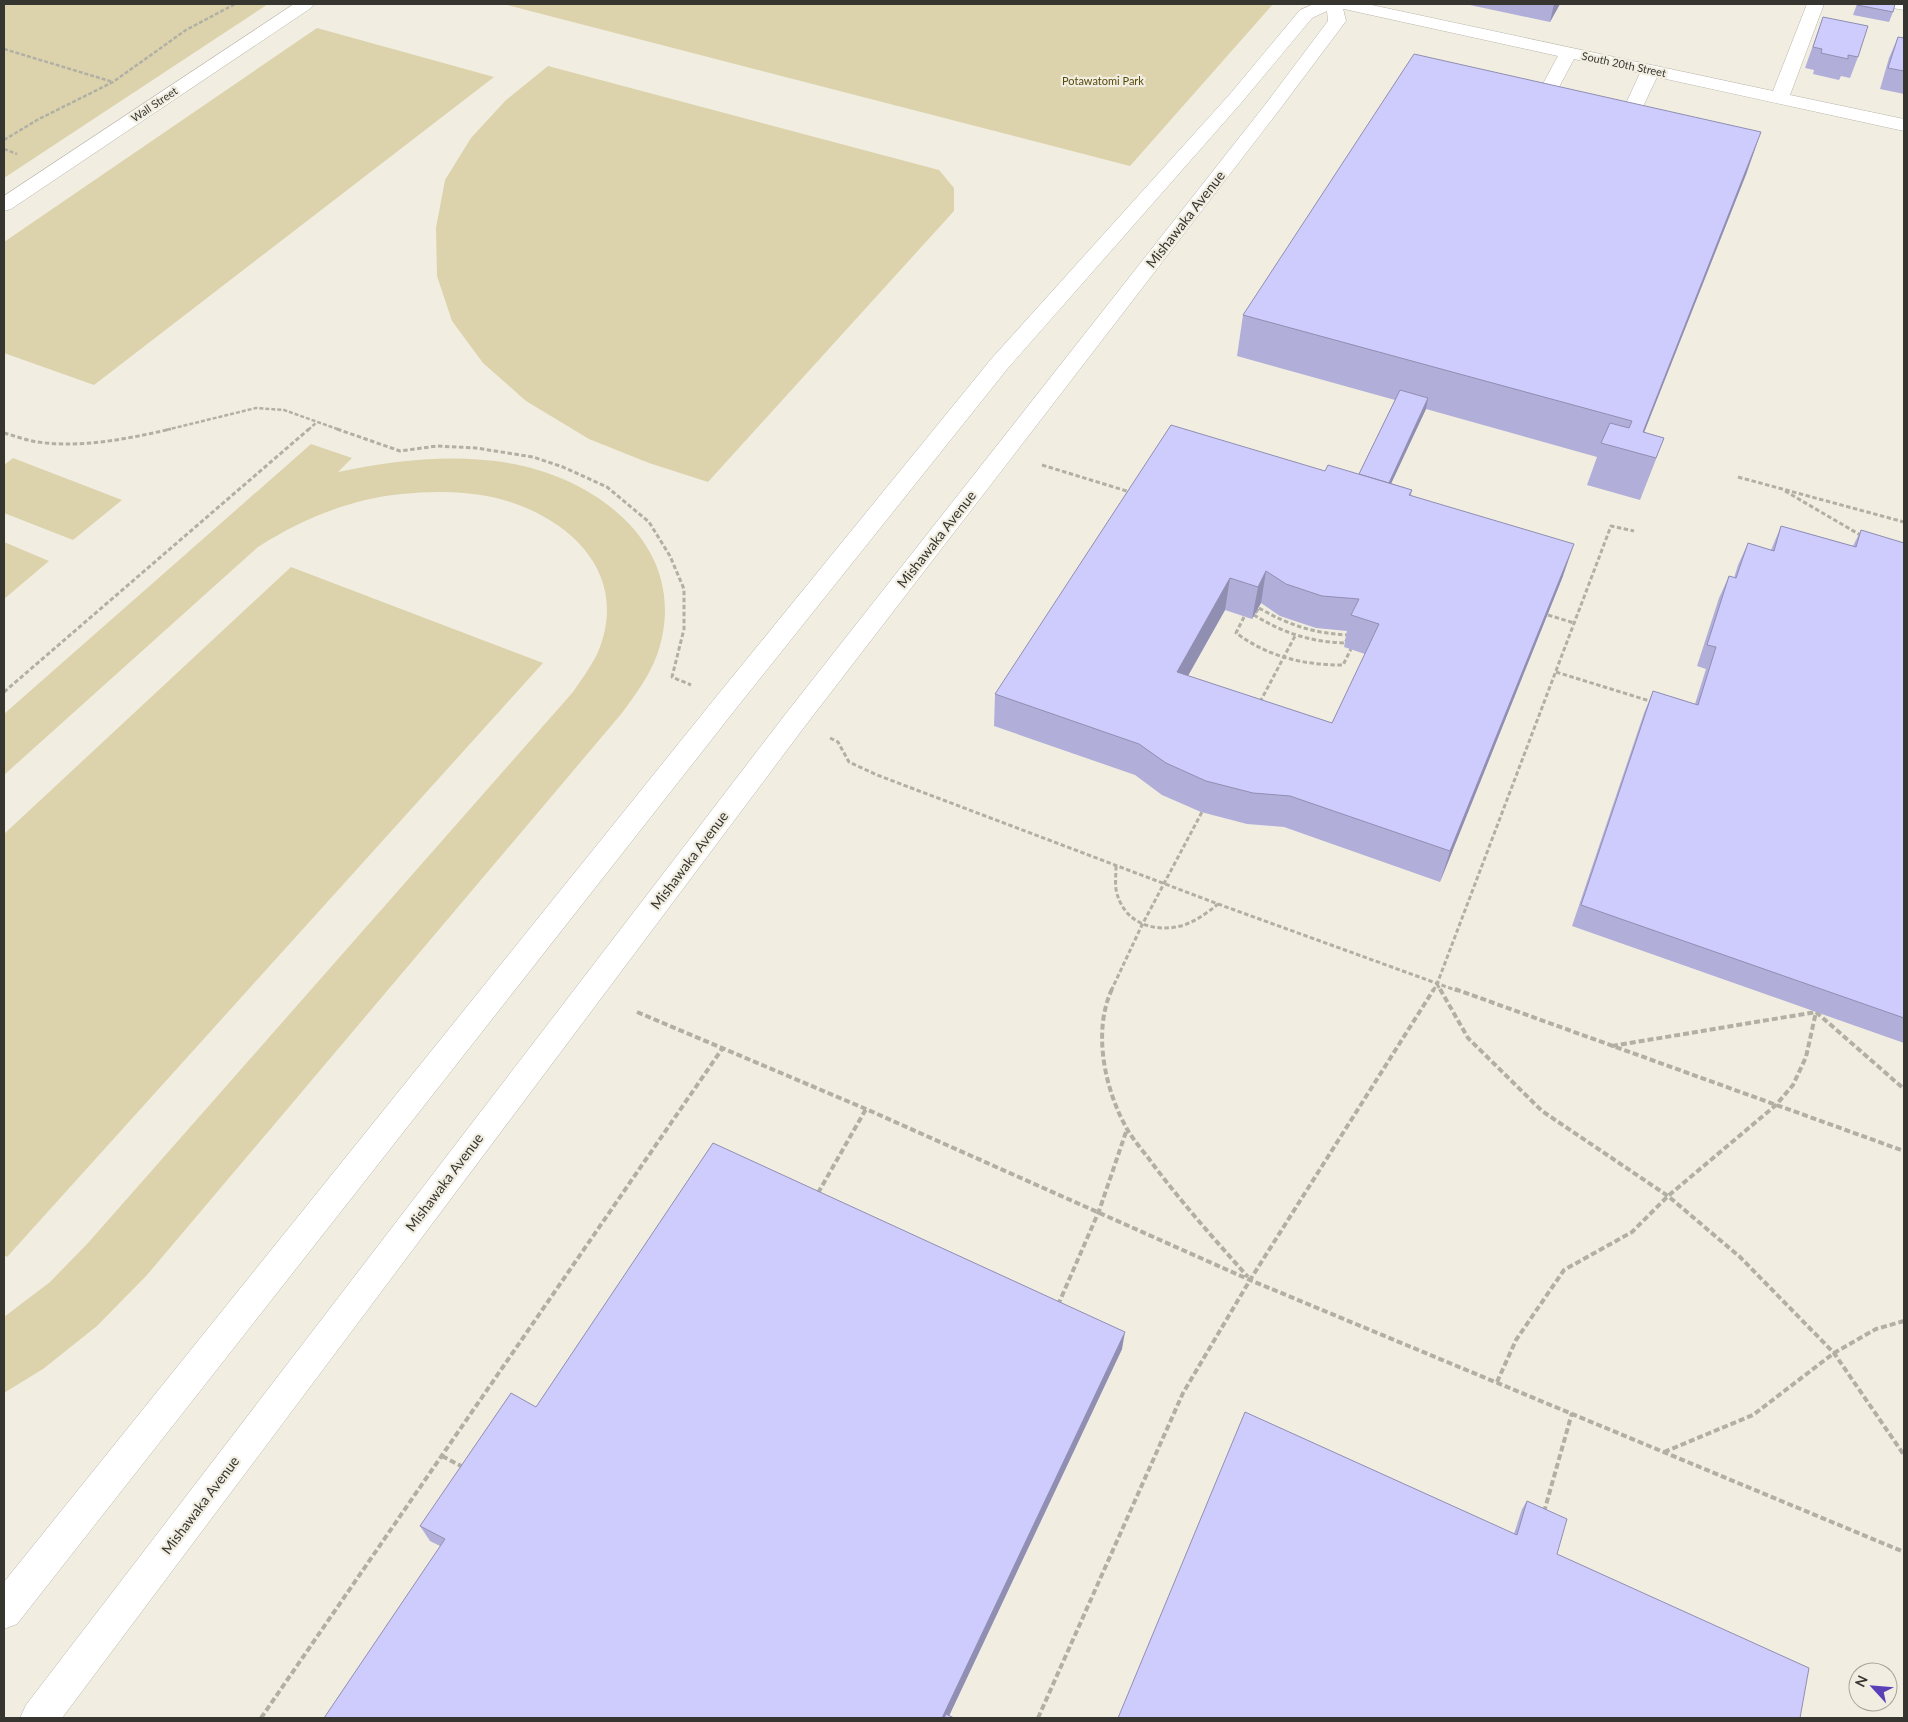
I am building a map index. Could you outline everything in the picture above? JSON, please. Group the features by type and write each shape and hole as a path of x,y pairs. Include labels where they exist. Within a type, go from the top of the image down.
{"main road":[{"name":"Wall Street","path":"4,205 305,4"},
{"path":"4,1611 729,699 1000,363 1236,98 1306,14 1328,4"},
{"name":"Mishawaka Avenue","path":"39,1718 793,723 1274,105 1337,20 1334,4"},
{"name":"South 20th Street","path":"1344,4 1904,125"},
{"path":"1780,98 1816,4"},
{"path":"1899,4 1904,5"},
{"path":"1531,122 1569,52"},
{"path":"1617,142 1651,70"}],"path":[{"path":"4,140 37,120 113,82 186,30 234,4"},
{"path":"4,49 113,82"},
{"path":"4,433 37,442 83,444 124,440 256,408 284,410 400,451 437,446 476,448 533,457 563,466 607,487 649,522 670,556 684,589 684,629 672,677 693,685"},
{"path":"4,692 317,421"},
{"path":"1042,464 1133,493"},
{"path":"1738,477 1904,522"},
{"path":"1780,488 1863,536"},
{"path":"1038,1718 1183,1393 1250,1280 1437,984 1611,526 1634,531"},
{"path":"1259,608 1282,622 1299,629 1321,634 1349,635 1345,643 1312,641 1295,636 1275,629 1254,615 1259,608"},
{"path":"1548,615 1574,623"},
{"path":"1244,616 1236,633 1259,649 1283,659 1307,664 1343,665 1351,649"},
{"path":"1299,629 1301,624"},
{"path":"1260,702 1295,636"},
{"path":"1556,672 1656,702"},
{"path":"824,735 838,742 849,762 877,775 1218,904 1904,1151"},
{"path":"1202,812 1142,925 1107,999 1102,1028 1102,1059 1110,1087 1127,1129 1178,1198 1250,1280"},
{"path":"1116,866 1114,880 1118,900 1130,917 1142,925 1166,928 1191,923 1210,912 1218,904"},
{"path":"1437,984 1468,1038 1542,1111 1668,1196 1740,1257 1834,1353 1904,1455"},
{"path":"637,1012 866,1109 1099,1211 1250,1280 1904,1552"},
{"path":"1611,1046 1816,1012"},
{"path":"1816,1012 1904,1089"},
{"path":"1497,1382 1516,1340 1564,1270 1632,1232 1668,1196 1776,1105 1793,1085 1800,1073 1816,1012"},
{"path":"260,1718 722,1049"},
{"path":"816,1197 866,1109"},
{"path":"1057,1308 1099,1211 1127,1129"},
{"path":"1664,1452 1753,1415 1834,1353 1876,1329 1904,1321"},
{"path":"1542,1518 1572,1413"},
{"path":"442,1456 467,1469"}],"green space":[{"path":"4,4 268,4 4,178"},
{"name":"Potawatomi Park","path":"503,4 1273,4 1130,166"},
{"path":"317,28 494,77 94,385 4,353 4,242"},
{"path":"548,66 939,170 954,188 954,211 708,482 649,463 589,439 526,401 483,363 452,321 437,276 436,228 445,180 471,138 506,100"},
{"path":"311,444 352,458 338,472 404,461 470,459 514,464 548,473 580,487 609,506 633,528 651,555 662,585 665,619 657,655 637,693 622,713 147,1275 97,1326 43,1369 4,1393 4,1317 50,1282 88,1243 573,692 600,647 607,619 605,592 597,569 584,548 565,531 543,516 518,505 492,497 470,494 447,492 413,493 364,500 309,519 258,547 4,775 4,714"},
{"path":"13,458 122,500 73,540 4,513 4,465"},
{"path":"4,542 49,561 4,599"},
{"path":"291,567 543,663 7,1257 4,1255 4,834"}],"building":[{"path":"1857,4 1895,4 1893,12"},
{"path":"1823,17 1868,26 1858,57 1848,55 1848,59 1821,53 1822,49 1813,47"},
{"path":"1898,37 1904,38 1904,71 1888,68"},
{"path":"1414,54 1761,132 1643,432 1664,438 1656,458 1601,443 1610,423 1629,428 1632,421 1243,315"},
{"path":"1400,390 1428,398 1389,483 1359,474"},
{"path":"1171,425 1325,471 1328,465 1412,490 1409,495 1574,544 1450,851 1290,796 1253,793 1206,781 1166,763 1139,744 995,694","holes":["1266,571 1286,584 1322,596 1359,599 1351,615 1379,624 1332,723 1177,672 1230,578 1258,587"]},
{"path":"1781,526 1856,547 1861,530 1904,543 1904,1018 1581,905 1653,691 1698,705 1716,647 1707,645 1729,576 1736,578 1748,543 1774,551"},
{"path":"713,1143 1125,1332 942,1718 324,1718 445,1539 420,1526 511,1393 536,1407"},
{"path":"1245,1412 1517,1535 1527,1501 1567,1519 1557,1554 1809,1668 1800,1718 1118,1718"},
{"path":"946,1714 954,1718 944,1718"}]}
